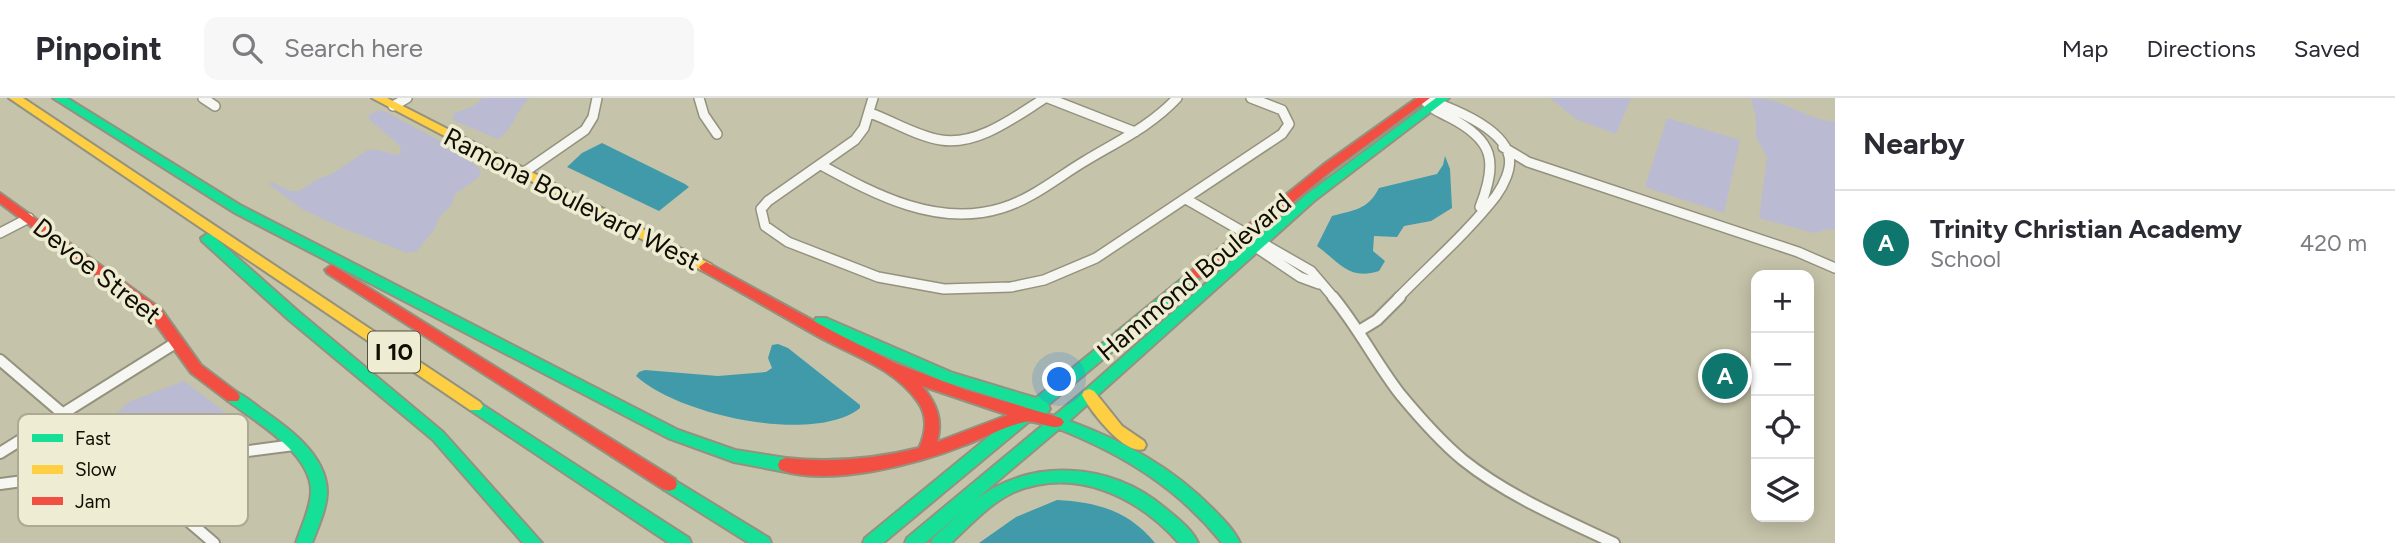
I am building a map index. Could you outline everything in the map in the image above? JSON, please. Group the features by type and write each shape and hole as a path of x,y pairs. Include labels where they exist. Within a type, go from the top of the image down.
{"main road":[{"name":"I 10","path":"15,98 191,218 683,543"},
{"name":"I 10","path":"59,98 763,543"},
{"name":"Ramona Boulevard West","path":"378,98 767,299 948,377 1038,405 1056,422"},
{"name":"Hammond Boulevard","path":"871,543 1327,168 1430,100"},
{"name":"Hammond Boulevard","path":"913,543 1089,395 1310,198 1430,100"},
{"name":"Devoe Street","path":"0,197 156,313 196,369 294,445 313,467 318,484 319,494 304,543"},
{"path":"230,205 698,446 754,462 809,468 860,466 925,453 956,443 989,426 1026,415"},
{"path":"191,218 212,245 438,436 534,543"},
{"name":"Ramona Boulevard West","path":"767,299 807,325 898,372 1026,415 1056,422"},
{"path":"898,372 919,388 930,408 934,436 925,453"},
{"path":"1089,395 1117,430 1171,469 1198,494 1204,507"},
{"path":"1056,422 1134,453 1161,470 1204,507 1232,543"},
{"path":"939,543 992,498 1008,489 1024,482 1065,477 1102,482 1140,496 1166,514 1190,543"}],"street":[{"path":"203,98 215,106"},
{"path":"393,106 407,98"},
{"path":"523,173 585,130 593,117 597,98"},
{"path":"699,98 704,115 717,134"},
{"path":"873,98 870,113 856,139 768,201 761,209 763,225 779,237 846,267 895,282 956,290 999,289 1036,282 1091,260 1186,199 1282,134 1288,127 1289,120 1282,110 1251,98"},
{"path":"870,113 935,138 955,142 976,136 1046,98 1135,132"},
{"path":"821,165 920,209 944,214 980,213 1019,201 1157,118 1177,98"},
{"path":"1359,331 1377,320 1476,217 1497,195 1507,176 1508,154 1493,134 1430,100"},
{"path":"1430,100 1477,133 1488,144 1494,161 1487,192 1476,217"},
{"path":"1503,147 1528,162 1798,252 1835,268"},
{"path":"1507,168 1528,162"},
{"path":"1186,199 1245,235 1300,277 1321,285 1359,331 1399,392 1431,430 1464,461 1545,511 1614,543"},
{"path":"0,233 29,218"},
{"path":"0,360 63,414 177,342"},
{"path":"0,453 18,442"},
{"path":"248,451 294,445"},
{"path":"0,484 18,482"},
{"path":"194,526 214,543"}],"shaded area":[{"path":"483,98 529,98 508,130 498,139 453,120 454,113 472,107"},
{"path":"1550,98 1631,98 1616,134 1576,119"},
{"path":"1751,98 1774,101 1813,117 1835,122 1835,230 1814,233 1759,218 1767,157 1756,137 1756,117"},
{"path":"378,110 462,153 481,171 479,177 455,194 452,204 417,251 408,253 342,228 302,209 269,184 272,182 290,191 299,191 332,174 366,151 375,149 397,155 401,153 400,146 369,119 369,115"},
{"path":"1667,118 1740,140 1724,213 1645,187"},
{"path":"184,381 227,414 116,414 129,402"}],"water":[{"path":"602,143 689,187 659,211 567,167 582,153"},
{"path":"1445,156 1450,169 1452,208 1431,221 1404,226 1397,237 1374,236 1373,251 1385,261 1379,271 1360,274 1352,272 1317,246 1332,216 1365,205 1379,188 1437,174"},
{"path":"772,345 788,348 860,405 860,408 839,419 812,424 747,421 682,403 636,376 645,370 718,376 766,372 772,368 768,358"},
{"path":"1057,500 1086,503 1111,510 1134,523 1155,543 979,543 1016,517"}],"traffic: fast":[{"path":"59,98 239,210"},
{"path":"913,543 1089,395 1310,198 1443,98"},
{"path":"230,205 673,434 734,456 786,465"},
{"path":"207,238 294,316 438,436 534,543"},
{"path":"871,543 1195,275"},
{"path":"821,322 948,377 1038,405 1042,409"},
{"path":"233,397 286,437 310,463 317,476 318,497 304,543"},
{"path":"475,406 683,543"},
{"path":"1056,422 1108,443 1154,469 1195,501 1232,543"},
{"path":"939,543 981,505 1000,492 1035,479 1060,476 1085,478 1132,494 1173,524 1190,543"},
{"path":"669,484 763,543"}],"traffic: slow":[{"path":"15,98 475,406"},
{"path":"378,98 706,267"},
{"path":"1089,395 1117,430 1138,445"}],"traffic: jam":[{"path":"1195,275 1327,168 1424,98"},
{"path":"0,197 156,313 196,369 233,397"},
{"path":"706,267 828,336 892,367 961,394 1056,422"},
{"path":"332,270 669,484"},
{"path":"898,372 917,390 929,408 933,429 925,453"},
{"path":"786,465 825,468 883,463 940,448 1026,415"}],"place":[{"name":"Trinity Christian Academy","path":"1725,376"}]}
